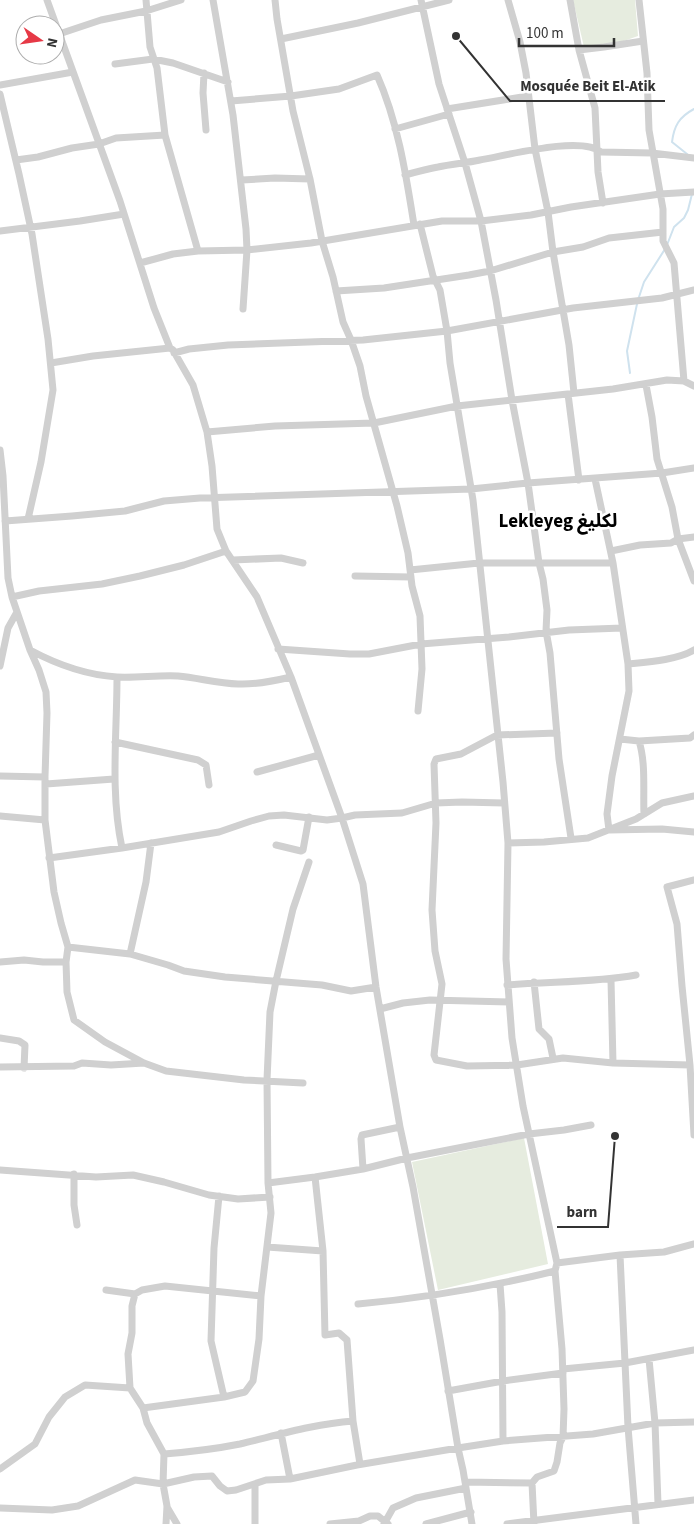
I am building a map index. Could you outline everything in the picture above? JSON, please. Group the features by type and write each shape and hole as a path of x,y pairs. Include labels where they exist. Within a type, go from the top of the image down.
{"street":[{"path":"47,0 52,15"},
{"path":"146,0 150,47 157,68 165,135 198,251"},
{"path":"65,32 101,20 146,11 181,0"},
{"path":"213,0 228,82 242,180 247,250 242,309"},
{"path":"275,0 291,96 322,241 336,291 342,322 351,340 360,366 397,506 420,616 422,669 418,711"},
{"path":"281,39 421,4 448,0"},
{"path":"508,0 526,72 534,149 548,212 569,345 571,394 579,480"},
{"path":"570,0 579,50 595,108 598,172 603,203"},
{"path":"639,0 648,73 649,130 663,209 663,241 674,263 684,380"},
{"path":"421,4 439,84 465,163 480,221 490,271 543,579 547,610 546,631 550,653 559,759 571,838"},
{"path":"579,50 604,48 643,41"},
{"path":"65,50 124,214 154,308 172,350 193,385 207,432 217,529 226,551 257,598 291,677 342,818 363,884 376,987 472,1524"},
{"path":"115,64 153,59 173,63 228,82"},
{"path":"0,85 73,72"},
{"path":"204,73 203,93 206,130"},
{"path":"231,101 340,90 377,75 395,129 404,175 417,225 432,276 440,290 470,489 503,782 508,842 506,960 512,1038 556,1267 564,1409 563,1437 554,1471 537,1477 532,1482 466,1485 416,1498 393,1508 386,1523 378,1516 370,1516 359,1521 330,1524"},
{"path":"0,94 30,228 51,364 53,390 50,416 28,519"},
{"path":"395,129 448,111 528,96"},
{"path":"16,160 99,144 116,138 165,135"},
{"path":"404,175 439,166 555,146 578,146 597,149 601,152 652,153 694,158"},
{"path":"242,180 275,178 310,179"},
{"path":"140,263 173,254 198,251 247,250 322,241 442,221 480,221 660,194 694,192"},
{"path":"0,232 124,214"},
{"path":"336,291 384,288 435,281 490,271 553,252 583,247 610,238 663,232"},
{"path":"51,364 93,356 228,346 351,340 447,331 563,309 677,295 686,290 694,290"},
{"path":"207,432 275,426 374,423 457,406 646,385 668,380 684,380 694,386"},
{"path":"646,385 657,458 672,507 678,539 694,581"},
{"path":"0,450 5,521 3,533 8,578 12,597 30,650 40,670 46,692 45,820 54,892 68,947 66,992 74,1020 105,1042 144,1063 166,1071 244,1080 303,1082"},
{"path":"5,521 125,511 164,501 200,498 470,489 662,474 694,468"},
{"path":"595,479 611,550 628,664 628,691 608,805 609,830"},
{"path":"611,550 640,545 671,543 678,539 694,537"},
{"path":"12,597 39,591 102,584 140,576 184,565 226,551"},
{"path":"233,560 281,558 303,563"},
{"path":"355,576 411,573 479,563 613,563"},
{"path":"0,666 8,628 17,612"},
{"path":"278,648 369,654 421,644 488,639 546,631 622,628"},
{"path":"30,650 73,668 117,677 176,676 239,684 268,682 291,677"},
{"path":"628,664 688,654 694,650"},
{"path":"117,677 114,778 118,829 122,848"},
{"path":"557,733 497,735 461,754 436,759 434,764 436,823 432,910 435,951 442,984 434,1055 436,1060 467,1066 517,1065 553,1058 613,1063 690,1065"},
{"path":"620,739 639,741 690,738 694,735"},
{"path":"639,741 643,754 644,814"},
{"path":"115,742 198,760 206,765 209,785"},
{"path":"257,772 319,755"},
{"path":"0,776 45,780 114,778"},
{"path":"508,842 544,842 571,838 588,838 636,820 662,803 694,796"},
{"path":"49,858 219,832 269,816 284,815 327,820 356,815 402,813 436,803 504,803"},
{"path":"0,816 45,820"},
{"path":"276,845 303,850 309,817"},
{"path":"609,830 662,829 694,832"},
{"path":"130,954 146,882 151,843"},
{"path":"143,1408 224,1397 244,1392 253,1381 271,1213 268,1183 267,1080 270,1012 293,909 309,862"},
{"path":"694,880 667,887 677,924 690,1065 694,1135"},
{"path":"68,947 130,954 184,971 225,977 322,985 351,991 376,987"},
{"path":"0,962 24,960 66,962"},
{"path":"507,985 534,982 611,980 636,975"},
{"path":"611,980 613,1063"},
{"path":"534,982 539,1029 549,1039 553,1058"},
{"path":"380,1009 403,1003 440,1000 509,1002"},
{"path":"0,1038 19,1041 25,1045 24,1068"},
{"path":"0,1068 74,1066 82,1063 111,1065 144,1063"},
{"path":"268,1183 363,1169 407,1158 530,1134 591,1125"},
{"path":"363,1169 360,1139 362,1135 400,1127"},
{"path":"0,1170 96,1176 133,1175 164,1182 208,1196 238,1199 270,1197"},
{"path":"74,1174 74,1205 77,1225"},
{"path":"315,1177 323,1251 325,1335 339,1333 347,1340 353,1422 360,1464"},
{"path":"219,1196 214,1248 211,1341 224,1397"},
{"path":"358,1304 432,1296 500,1284 556,1267 620,1255 664,1252 694,1244"},
{"path":"267,1247 323,1251"},
{"path":"620,1255 628,1427 636,1524"},
{"path":"500,1284 503,1441"},
{"path":"106,1290 135,1294 142,1290 165,1286 261,1296"},
{"path":"135,1294 132,1306 132,1333 128,1354 130,1388 143,1408 147,1423 164,1454 163,1484 167,1506 166,1524"},
{"path":"448,1391 503,1380 626,1363 694,1350"},
{"path":"648,1359 655,1423 658,1504"},
{"path":"0,1469 35,1444 49,1417 65,1397 85,1385 130,1388"},
{"path":"164,1454 240,1444 281,1433 336,1422 353,1422"},
{"path":"0,1508 52,1510 78,1506 135,1480 163,1484 194,1477 212,1476 227,1491 266,1480 290,1479 360,1464 503,1441 593,1434 655,1423 694,1422"},
{"path":"281,1433 290,1479"},
{"path":"532,1482 534,1522"},
{"path":"255,1484 255,1524"},
{"path":"507,1524 694,1500"},
{"path":"167,1506 177,1524"},
{"path":"426,1524 471,1512"},
{"path":"574,1515 574,1524"}],"shaded area":[{"path":"573,0 635,0 638,36 618,43 584,47"},
{"path":"524,1138 548,1264 438,1290 412,1162"}],"waterway":[{"path":"687,154 672,142 678,122 694,109"},
{"path":"667,245 674,227 684,218 688,210 692,194"},
{"path":"638,300 644,282 665,249"},
{"path":"630,373 627,351 637,304"}],"place":[{"name":"Mosquée Beit El-Atik","path":"456,36"},
{"name":"barn","path":"615,1136"}],"district":[{"name":"Lekleyeg لكليغ","path":"558,521"}]}
